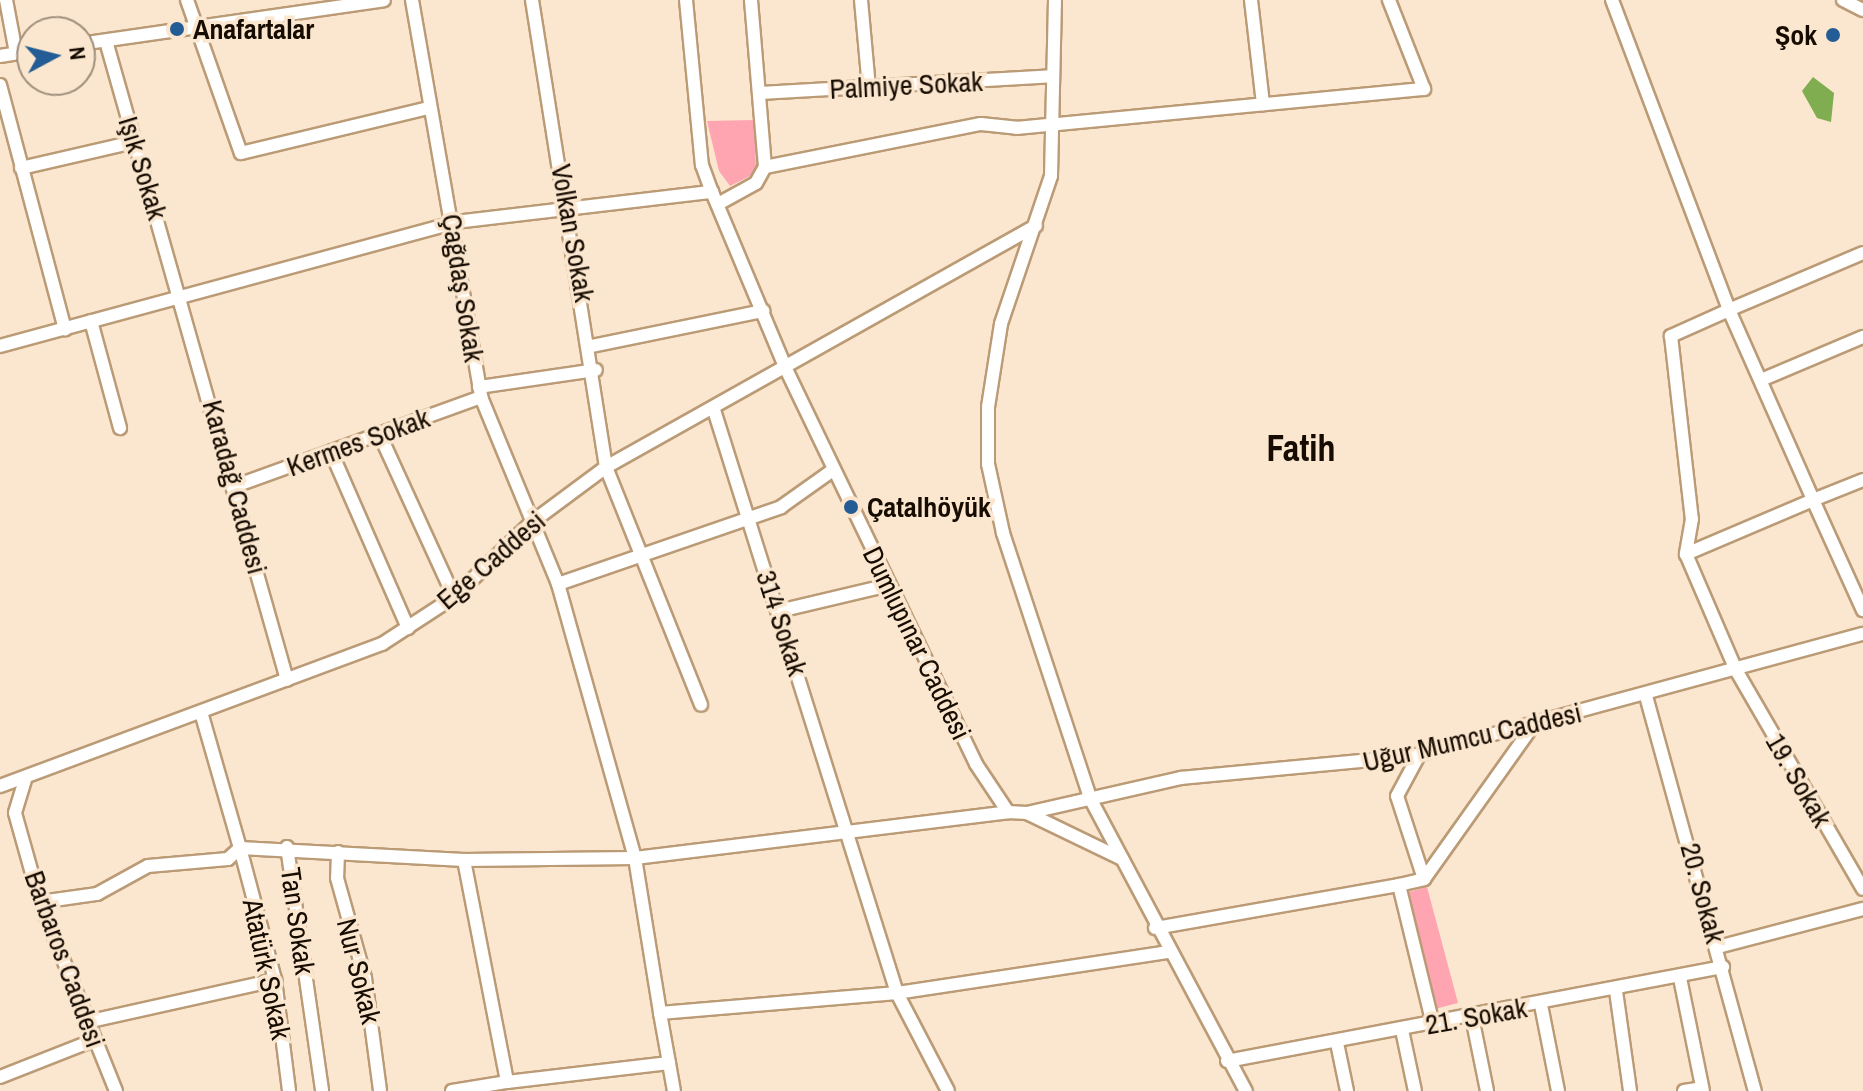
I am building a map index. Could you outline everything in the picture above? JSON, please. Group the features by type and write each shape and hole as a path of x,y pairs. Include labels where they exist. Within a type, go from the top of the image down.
{"street":[{"path":"0,56 16,53 6,0"},
{"path":"187,0 193,26 209,48 241,153 428,108"},
{"path":"96,42 317,5 384,0"},
{"name":"Çağdaş Sokak","path":"412,0 428,108 455,222 480,392 558,584 635,858 674,1091"},
{"name":"Volkan Sokak","path":"532,0 596,370 606,467 639,558 701,705"},
{"name":"Dumlupınar Caddesi","path":"686,0 702,165 712,192 786,369 833,470 976,764 1008,812"},
{"path":"718,204 756,183 765,167 751,0"},
{"path":"861,0 869,88"},
{"path":"1055,0 1051,176 992,369 988,464 1003,533 1090,798 1155,928 1246,1091"},
{"path":"1251,0 1263,104"},
{"path":"765,167 981,124 1052,125 1424,89 1389,0"},
{"path":"1612,0 1729,310 1863,610"},
{"path":"1843,0 1863,10"},
{"name":"Işık Sokak","path":"106,41 181,296"},
{"name":"Palmiye Sokak","path":"760,93 1052,76"},
{"path":"0,85 65,329"},
{"path":"21,168 134,142"},
{"path":"0,346 455,222 712,192"},
{"path":"786,369 1036,226"},
{"path":"1686,554 1692,519 1671,336 1863,253"},
{"name":"Karadağ Caddesi","path":"181,296 287,680"},
{"path":"592,346 763,311"},
{"path":"91,321 120,428"},
{"path":"1761,380 1863,337"},
{"name":"Ege Caddesi","path":"0,786 25,780 287,680 408,628 454,597 532,522 606,467 786,369"},
{"name":"Kermes Sokak","path":"235,486 332,454 480,392 596,370"},
{"name":"314 Sokak","path":"714,410 850,835 897,993 948,1091"},
{"path":"379,433 454,597"},
{"path":"332,454 408,628"},
{"path":"558,584 781,507 833,470"},
{"path":"1686,554 1863,480"},
{"name":"19. Sokak","path":"1686,554 1736,670 1863,889"},
{"path":"779,611 889,585"},
{"name":"Uğur Mumcu Caddesi","path":"1027,813 1181,778 1419,755 1646,696 1863,634"},
{"name":"20. Sokak","path":"1646,696 1718,947 1755,1091"},
{"name":"Atatürk Sokak","path":"201,712 275,980 289,1091"},
{"path":"1155,928 1424,879 1534,724"},
{"path":"1419,755 1397,796 1424,879"},
{"path":"0,812 15,813 25,780"},
{"path":"40,902 97,894 148,866 228,859 240,848 287,847 464,860 635,858 850,835 1008,812 1027,813 1122,859"},
{"name":"Barbaros Caddesi","path":"15,813 40,902 116,1091"},
{"name":"Tan Sokak","path":"287,847 322,1091"},
{"name":"Nur Sokak","path":"338,852 337,878 368,993 380,1091"},
{"path":"464,860 507,1082"},
{"path":"1399,885 1433,1024"},
{"path":"1718,947 1863,909"},
{"path":"660,1013 897,993 1168,952"},
{"name":"21. Sokak","path":"1227,1061 1616,991 1723,967"},
{"path":"1680,978 1702,1090 1684,1091"},
{"path":"86,1022 275,980"},
{"path":"1616,991 1630,1091"},
{"path":"1541,1005 1558,1091"},
{"path":"1472,1017 1487,1091"},
{"path":"1402,1030 1415,1091"},
{"path":"0,1077 94,1040"},
{"path":"1337,1043 1347,1091"},
{"path":"452,1091 669,1063"}],"shaded area":[{"path":"1813,77 1834,93 1831,122 1817,118 1802,91"},
{"path":"755,120 756,173 730,186 719,171 707,121"},
{"path":"1427,887 1458,1003 1435,1009 1404,893"}],"place":[{"name":"Anafartalar","path":"177,29"},
{"name":"Şok","path":"1833,35"},
{"name":"Çatalhöyük","path":"851,507"}],"district":[{"name":"Fatih","path":"1301,449"}]}
